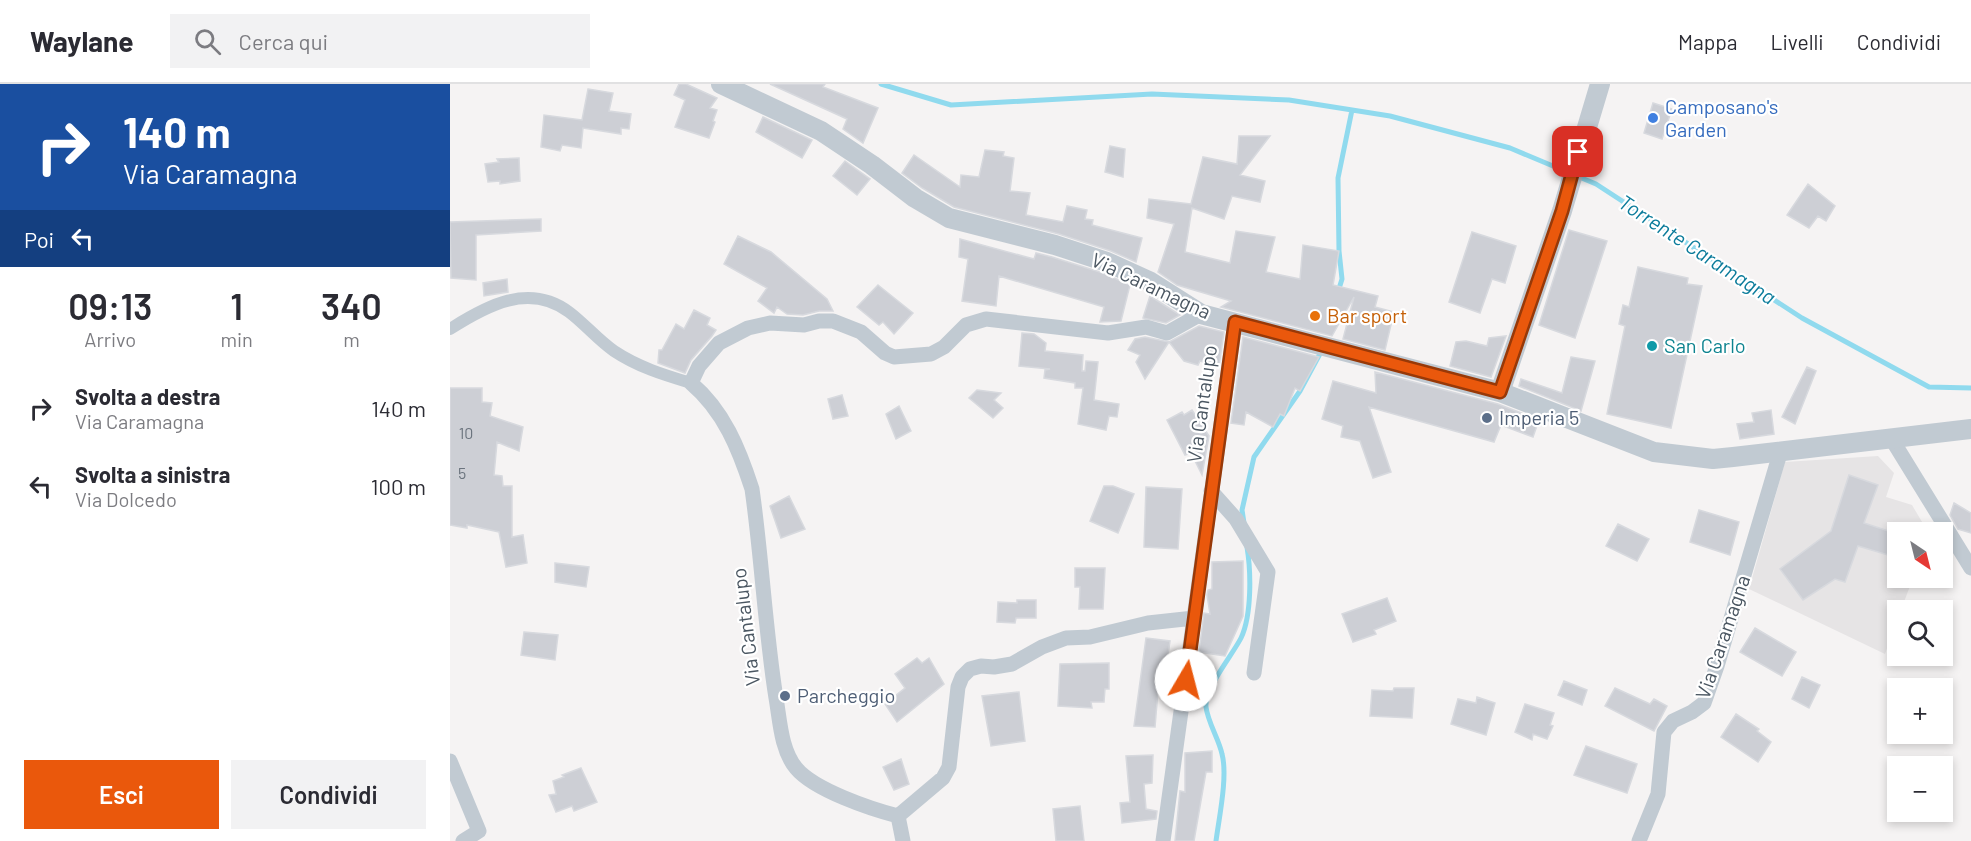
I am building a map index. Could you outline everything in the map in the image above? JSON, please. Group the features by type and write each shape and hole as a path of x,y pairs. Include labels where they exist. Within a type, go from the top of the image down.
{"street":[{"name":"Via Caramagna","path":"721,84 821,131 872,165 915,198 949,218 1055,245 1107,262 1149,281 1202,314 1500,392 1654,452 1713,459 1971,429"},
{"path":"1500,392 1562,211 1600,84"},
{"path":"450,329 484,309 516,297 537,298 557,305 615,352 651,371 691,382 699,366 719,343 748,328 770,323 804,325 819,321 833,321 854,329 888,355 894,357 932,354 944,347 966,326 987,319 1108,333 1146,327 1167,333 1202,314"},
{"name":"Via Cantalupo","path":"1162,841 1235,322"},
{"name":"Via Cantalupo","path":"691,382 709,398 722,418 752,489 771,669 784,744 789,756 796,768 817,784 854,802 898,816"},
{"path":"1891,438 1971,568"},
{"name":"Via Caramagna","path":"1639,841 1658,794 1664,732 1673,721 1704,704 1718,666 1781,450"},
{"name":"Via Cantalupo","path":"1211,491 1236,519 1268,572 1254,672"},
{"path":"903,841 898,816 946,773 950,759 957,687 962,677 970,669 1012,664 1028,654 1066,638 1090,637 1148,623 1194,618"},
{"path":"450,760 479,831 463,841"}],"shaded area":[{"path":"1878,456 1894,473 1886,497 1912,505 1922,522 1887,522 1887,588 1909,588 1905,600 1887,600 1885,654 1749,589 1785,462"}],"building":[{"path":"679,84 686,84 717,98 710,108 717,110 709,138 675,127 685,100 674,95"},
{"path":"770,84 825,84 823,87 878,108 863,143 843,129 847,119"},
{"path":"588,89 613,93 609,111 631,114 629,129 621,128 621,134 583,128 581,148 562,145 560,151 541,147 544,115 582,120"},
{"path":"1653,103 1672,109 1662,139 1644,133"},
{"path":"763,117 812,140 802,158 756,132"},
{"path":"1239,136 1270,136 1240,175 1265,181 1260,202 1232,196 1224,219 1192,208 1185,252 1230,263 1236,231 1275,237 1266,272 1300,279 1303,245 1339,251 1333,285 1378,296 1375,307 1394,312 1385,350 1343,339 1354,297 1332,336 1221,307 1231,301 1177,285 1158,272 1174,224 1147,218 1149,199 1191,204 1203,157 1237,164"},
{"path":"1110,146 1125,149 1123,177 1105,172"},
{"path":"985,150 1004,152 1003,156 1014,158 1010,191 1030,193 1026,215 1063,222 1067,206 1087,210 1085,219 1093,220 1092,225 1142,238 1136,262 1059,234 954,207 902,173 914,155 960,187 961,175 979,177"},
{"path":"519,158 520,181 500,184 500,181 488,182 485,164 499,162 497,159"},
{"path":"845,161 870,179 857,195 833,176"},
{"path":"1808,184 1835,206 1826,221 1818,216 1809,228 1787,215"},
{"path":"541,219 541,231 476,235 476,280 451,278 450,222"},
{"path":"1569,230 1607,241 1575,338 1539,325"},
{"path":"1472,232 1516,246 1505,283 1492,279 1480,313 1449,302"},
{"path":"738,236 771,252 827,299 833,311 819,311 803,315 787,314 777,307 774,313 758,301 767,288 724,264"},
{"path":"960,239 1034,259 1036,253 1052,257 1103,273 1130,285 1121,321 1100,322 1104,307 999,276 996,306 962,301 968,259 959,257"},
{"name":"San Carlo","path":"1638,267 1688,278 1687,284 1702,286 1671,428 1607,414 1625,326 1619,324 1623,305 1629,307"},
{"path":"507,279 508,292 484,296 483,283"},
{"path":"878,285 913,313 894,334 883,322 879,325 857,307"},
{"path":"1150,296 1180,315 1166,323 1143,318"},
{"path":"694,310 710,318 707,325 716,330 712,336 691,360 685,373 658,363 659,350 662,350 676,324 684,329"},
{"path":"1199,326 1224,332 1219,366 1200,361 1198,365 1184,361 1169,342"},
{"path":"1022,333 1034,334 1046,343 1045,351 1083,355 1082,371 1085,371 1086,361 1098,362 1094,400 1119,404 1117,417 1109,416 1106,430 1078,424 1083,388 1075,388 1075,383 1044,378 1045,370 1050,369 1019,366"},
{"path":"1506,336 1491,377 1450,366 1456,342 1466,341 1487,346 1489,338"},
{"path":"1145,337 1169,342 1145,379 1136,362 1140,355 1128,350 1135,339"},
{"path":"1243,337 1319,357 1300,391 1295,388 1284,416 1280,414 1273,427 1246,412 1244,425 1231,423"},
{"path":"1571,357 1595,361 1581,411 1519,386 1521,379 1562,393"},
{"path":"1807,367 1816,371 1795,424 1782,417"},
{"path":"1375,372 1498,404 1539,420 1533,437 1501,425 1494,442 1369,407 1391,472 1373,478 1360,441 1341,437 1343,426 1322,419 1333,381 1376,393"},
{"path":"450,388 482,388 482,402 492,403 490,416 523,427 519,451 497,442 494,475 502,476 503,486 512,486 512,537 523,535 527,563 506,567 499,532 467,525 467,528 450,525"},
{"path":"977,390 1001,393 994,400 1003,408 993,418 969,398"},
{"path":"842,395 848,416 833,419 828,399"},
{"path":"899,406 911,431 896,439 886,414"},
{"path":"1192,410 1209,436 1202,475 1191,453 1185,455 1167,420 1182,412 1184,415"},
{"path":"1771,410 1774,434 1740,439 1737,424 1754,422 1752,413"},
{"path":"1849,475 1878,485 1864,523 1887,530 1887,555 1858,546 1845,582 1835,579 1803,600 1780,569 1831,531"},
{"path":"1104,486 1113,486 1134,494 1118,533 1090,521"},
{"path":"1146,487 1182,489 1178,549 1144,547"},
{"path":"789,496 805,529 781,538 770,506"},
{"path":"1954,503 1971,513 1971,533 1958,529 1950,515"},
{"path":"1699,510 1739,522 1730,555 1690,542"},
{"path":"1618,524 1649,539 1637,561 1606,546"},
{"path":"1243,561 1243,616 1225,656 1199,652 1204,613 1210,614 1207,595 1208,590 1212,589 1212,562"},
{"path":"555,563 589,567 586,587 555,582"},
{"path":"1075,568 1105,568 1103,609 1079,609 1080,587 1075,587"},
{"path":"1387,598 1396,621 1374,630 1376,634 1353,642 1342,614"},
{"path":"1017,600 1036,600 1036,618 1016,618 1015,623 997,622 998,602 1017,603"},
{"path":"1755,628 1796,652 1782,676 1740,652"},
{"path":"524,632 558,635 555,660 521,655"},
{"path":"1146,638 1170,641 1167,662 1177,663 1175,681 1159,679 1155,727 1134,726"},
{"path":"917,658 922,663 929,658 944,684 897,722 885,704 905,688 895,674"},
{"path":"1109,663 1109,689 1105,689 1104,702 1091,702 1092,708 1058,706 1060,664"},
{"path":"1802,677 1820,685 1809,708 1792,699"},
{"path":"1564,681 1587,690 1582,705 1558,695"},
{"path":"1394,688 1414,688 1412,718 1370,716 1372,690 1393,691"},
{"path":"1615,688 1650,704 1654,699 1667,706 1654,731 1605,706"},
{"path":"1019,692 1025,741 991,746 982,696"},
{"path":"1477,697 1495,703 1486,735 1451,724 1458,699 1476,703"},
{"path":"1525,704 1554,713 1550,725 1553,726 1547,739 1533,734 1532,740 1515,732"},
{"path":"1736,714 1759,729 1757,731 1771,742 1758,762 1721,737"},
{"path":"1586,746 1637,764 1627,793 1574,775"},
{"path":"1212,751 1212,772 1206,772 1194,841 1175,841 1180,791 1185,792 1185,753"},
{"path":"1153,755 1152,783 1144,784 1146,809 1157,811 1156,819 1122,823 1120,803 1130,802 1126,756"},
{"path":"901,759 909,784 894,790 883,767"},
{"path":"581,768 597,802 574,811 572,806 556,812 549,795 556,794 553,781"},
{"path":"1080,806 1084,841 1056,841 1053,809"}],"waterway":[{"name":"Torrente Caramagna","path":"881,84 951,105 1152,94 1289,100 1390,116 1510,148 1596,184 1802,318 1929,387 1971,388"},
{"path":"1338,292 1342,279 1339,251 1338,178 1352,110"},
{"path":"1244,523 1242,510 1254,457 1300,391 1322,350"},
{"path":"1216,841 1224,763 1206,707 1214,681 1245,628 1250,593 1247,547"}],"place":[{"name":"Camposano's Garden","path":"1653,118"},
{"name":"Bar sport","path":"1315,316"},
{"name":"San Carlo","path":"1652,346"},
{"name":"Imperia 5","path":"1487,418"},
{"name":"Parcheggio","path":"785,696"}],"route":[{"path":"1186,680 1235,322 1500,392 1562,211 1578,152"}]}
